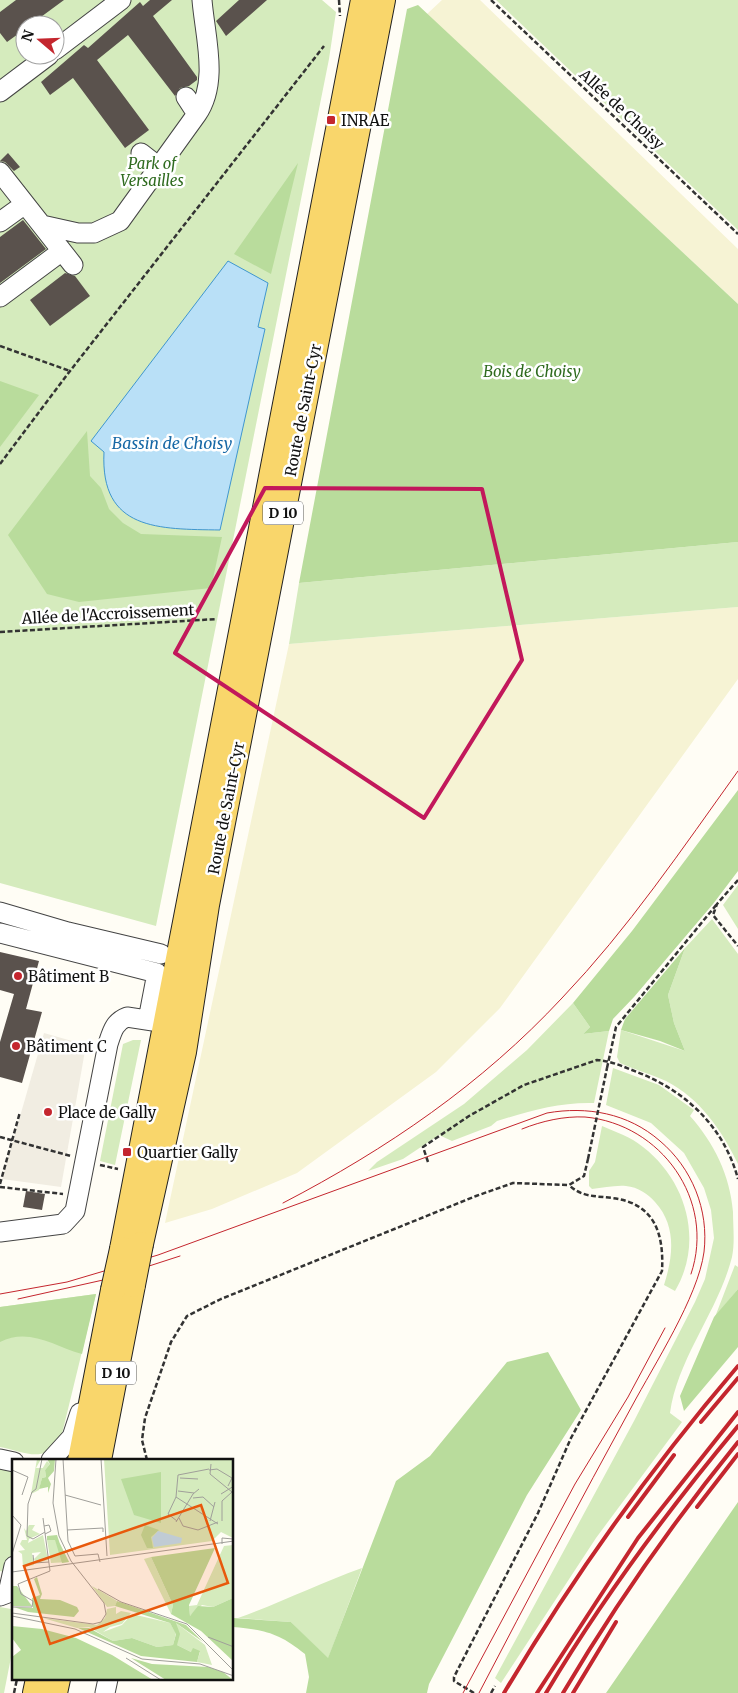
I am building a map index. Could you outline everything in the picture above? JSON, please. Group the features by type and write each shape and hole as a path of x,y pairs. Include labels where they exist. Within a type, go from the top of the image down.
{"main road":[{"name":"Route de Saint-Cyr","path":"170,1024 207,906 382,0"},
{"name":"Route de Saint-Cyr","path":"170,1024 359,7"},
{"name":"D 10","path":"132,1246 156,1172 170,1024"},
{"name":"D 10","path":"99,1459 123,1287 132,1246 170,1024"},
{"name":"D 10","path":"80,1459 97,1364 123,1287"},
{"path":"35,1693 38,1680"},
{"path":"55,1693 58,1680"}],"street":[{"path":"65,42 121,0"},
{"path":"42,225 78,233 94,233 105,230 120,221 197,114 204,103 210,83 202,0"},
{"path":"0,92 36,65"},
{"path":"186,97 197,114"},
{"path":"141,152 159,166"},
{"path":"0,172 68,258 0,297"},
{"path":"0,222 25,204"},
{"path":"0,912 68,932 161,954"},
{"path":"0,933 158,973 170,1024 127,1017 120,1020 114,1028 108,1044 75,1211 63,1224 0,1232"},
{"path":"52,1459 72,1437 97,1364"},
{"path":"0,1596 8,1593 12,1575"},
{"path":"105,1693 108,1680"}],"path":[{"name":"Allée de Choisy","path":"491,0 738,234"},
{"path":"0,464 70,371 324,46"},
{"path":"0,346 70,371"},
{"name":"Allée de l'Accroissement","path":"0,632 217,619"},
{"path":"147,1459 142,1440 149,1403 171,1342 187,1316 221,1299 476,1196 513,1183 569,1185 584,1176 616,1027 738,880"},
{"path":"717,904 713,915 738,946"},
{"path":"428,1162 423,1147 469,1116 524,1085 597,1060 608,1061 672,1088 692,1102 726,1145 738,1179"},
{"path":"20,1112 0,1186 64,1194 62,1201"},
{"path":"0,1137 78,1158"},
{"path":"71,1157 73,1147"},
{"path":"102,1165 118,1169"},
{"path":"474,1693 454,1681 454,1677 538,1513 571,1438 662,1272 663,1246 660,1234 641,1208 626,1200 577,1192 569,1185"},
{"path":"14,1693 17,1680"},
{"path":"491,1693 494,1686"}],"highlighted area":[{"path":"265,488 482,489 522,660 424,818 175,653"}],"shaded area":[{"path":"442,0 480,0 738,249 738,304 427,14"},
{"path":"738,607 738,679 500,1008 436,1072 297,1173 212,1209 165,1223 289,644"},
{"name":"Place de Gally","path":"44,1033 86,1045 61,1187 2,1179"}],"green space":[{"name":"Park of Versailles","path":"0,0 322,0 336,12 329,59 156,926 0,883"},
{"path":"496,0 738,0 738,230"},
{"name":"Bois de Choisy","path":"418,5 738,304 738,542 299,583 407,9"},
{"path":"298,163 271,274 234,254"},
{"path":"0,381 39,395 0,447"},
{"path":"87,431 90,476 101,488 109,509 123,523 141,534 222,537 211,588 79,602 47,594 8,535"},
{"path":"738,542 738,607 289,644 299,583"},
{"path":"738,790 738,871 713,904 613,1019 609,1031 583,1034 590,1027 573,1003 632,931"},
{"path":"738,885 738,929 723,905"},
{"path":"712,919 738,954 738,1164 718,1128 700,1106 678,1088 666,1081 620,1063 617,1057 621,1030 685,1051 674,1023 668,995 685,948"},
{"path":"685,948 668,995 674,1023 685,1051 660,1041 621,1030 625,1019"},
{"path":"573,1003 590,1027 583,1034 609,1031 594,1103 569,1104 533,1111 497,1121 491,1126 452,1141 439,1135 403,1159 368,1171 377,1162 464,1104 527,1050"},
{"path":"133,1040 141,1040 115,1165 100,1161 123,1044"},
{"path":"613,1068 659,1085 694,1110 690,1116 713,1148 728,1185 733,1212 733,1252 718,1297 689,1354 674,1392 670,1413 682,1422 596,1538 501,1683 495,1678 634,1421 695,1302 705,1279 714,1238 711,1210 704,1188 684,1153 651,1123 606,1105"},
{"path":"602,1126 643,1147 671,1177 680,1195 686,1213 689,1233 688,1253 684,1272 675,1291 664,1285 671,1253 670,1231 662,1211 655,1202 642,1191 635,1188 618,1186 592,1189 589,1186 589,1171 595,1162"},
{"path":"735,1265 738,1267 738,1289 715,1317"},
{"path":"738,1289 738,1347 684,1411 680,1396 714,1317"},
{"path":"96,1294 60,1442 46,1452 39,1454 0,1447 0,1307"},
{"path":"96,1294 82,1354 31,1337 21,1336 0,1342 0,1307"},
{"path":"548,1352 581,1410 527,1495 429,1684 427,1693 306,1693 309,1677 305,1654 279,1637 263,1631 234,1627 234,1618 291,1622 328,1658 396,1481 430,1456 507,1362"},
{"path":"0,1465 12,1468 12,1552 8,1573 0,1571"},
{"path":"738,1502 738,1693 606,1693"},
{"path":"362,1568 328,1659 291,1622 238,1618 331,1580"},
{"path":"12,1602 12,1652 4,1693 0,1693 0,1607 11,1609"}],"water":[{"name":"Bassin de Choisy","path":"228,261 268,283 258,327 265,329 220,530 155,526 138,520 123,511 112,497 105,478 104,452 91,441"}],"building":[{"path":"16,0 64,0 44,15 15,15 15,36 7,42 0,33 0,12"},
{"path":"150,0 172,0 153,16 197,77 197,80 189,86 180,88 175,96 128,35 97,60 149,130 125,148 73,78 50,95 41,82 61,65 65,65 65,61 84,45 88,48 140,2 143,6"},
{"path":"239,0 267,0 226,36 216,21"},
{"path":"8,153 20,167 14,171 5,162 0,161"},
{"path":"23,220 46,249 0,283 0,237"},
{"path":"65,273 75,276 90,296 50,326 30,300"},
{"path":"0,952 39,961 26,1009 42,1012 22,1083 0,1077 0,1042 14,994 0,990"},
{"path":"26,1191 45,1194 42,1210 23,1207"}],"tram line":[{"path":"283,1203 359,1160 432,1112 499,1059 531,1029 586,972 632,916 738,771"},
{"path":"0,1294 67,1282 158,1255 547,1113 577,1110 592,1111 621,1118 648,1131 681,1164 696,1191 701,1206 705,1236 700,1270 674,1330 593,1477 479,1693"},
{"path":"522,1129 553,1120 585,1117 612,1123 637,1134 659,1150 676,1170 688,1194 696,1219 697,1246 691,1274"},
{"path":"18,1299 112,1278 180,1256"},
{"path":"463,1693 575,1484 628,1397 665,1328"}],"railway":[{"path":"504,1693 557,1607 643,1484 738,1366"},
{"path":"701,1422 738,1378"},
{"path":"537,1693 638,1538 738,1412"},
{"path":"546,1693 613,1589 686,1490 738,1426"},
{"path":"563,1693 603,1628 646,1564 738,1442"},
{"path":"697,1507 738,1454"},
{"path":"628,1517 674,1455"},
{"path":"573,1693 616,1622"}],"place":[{"name":"INRAE","path":"331,120"},
{"name":"Bâtiment B","path":"18,976"},
{"name":"Bâtiment C","path":"16,1046"},
{"name":"Place de Gally","path":"48,1112"},
{"name":"Quartier Gally","path":"127,1152"}]}
